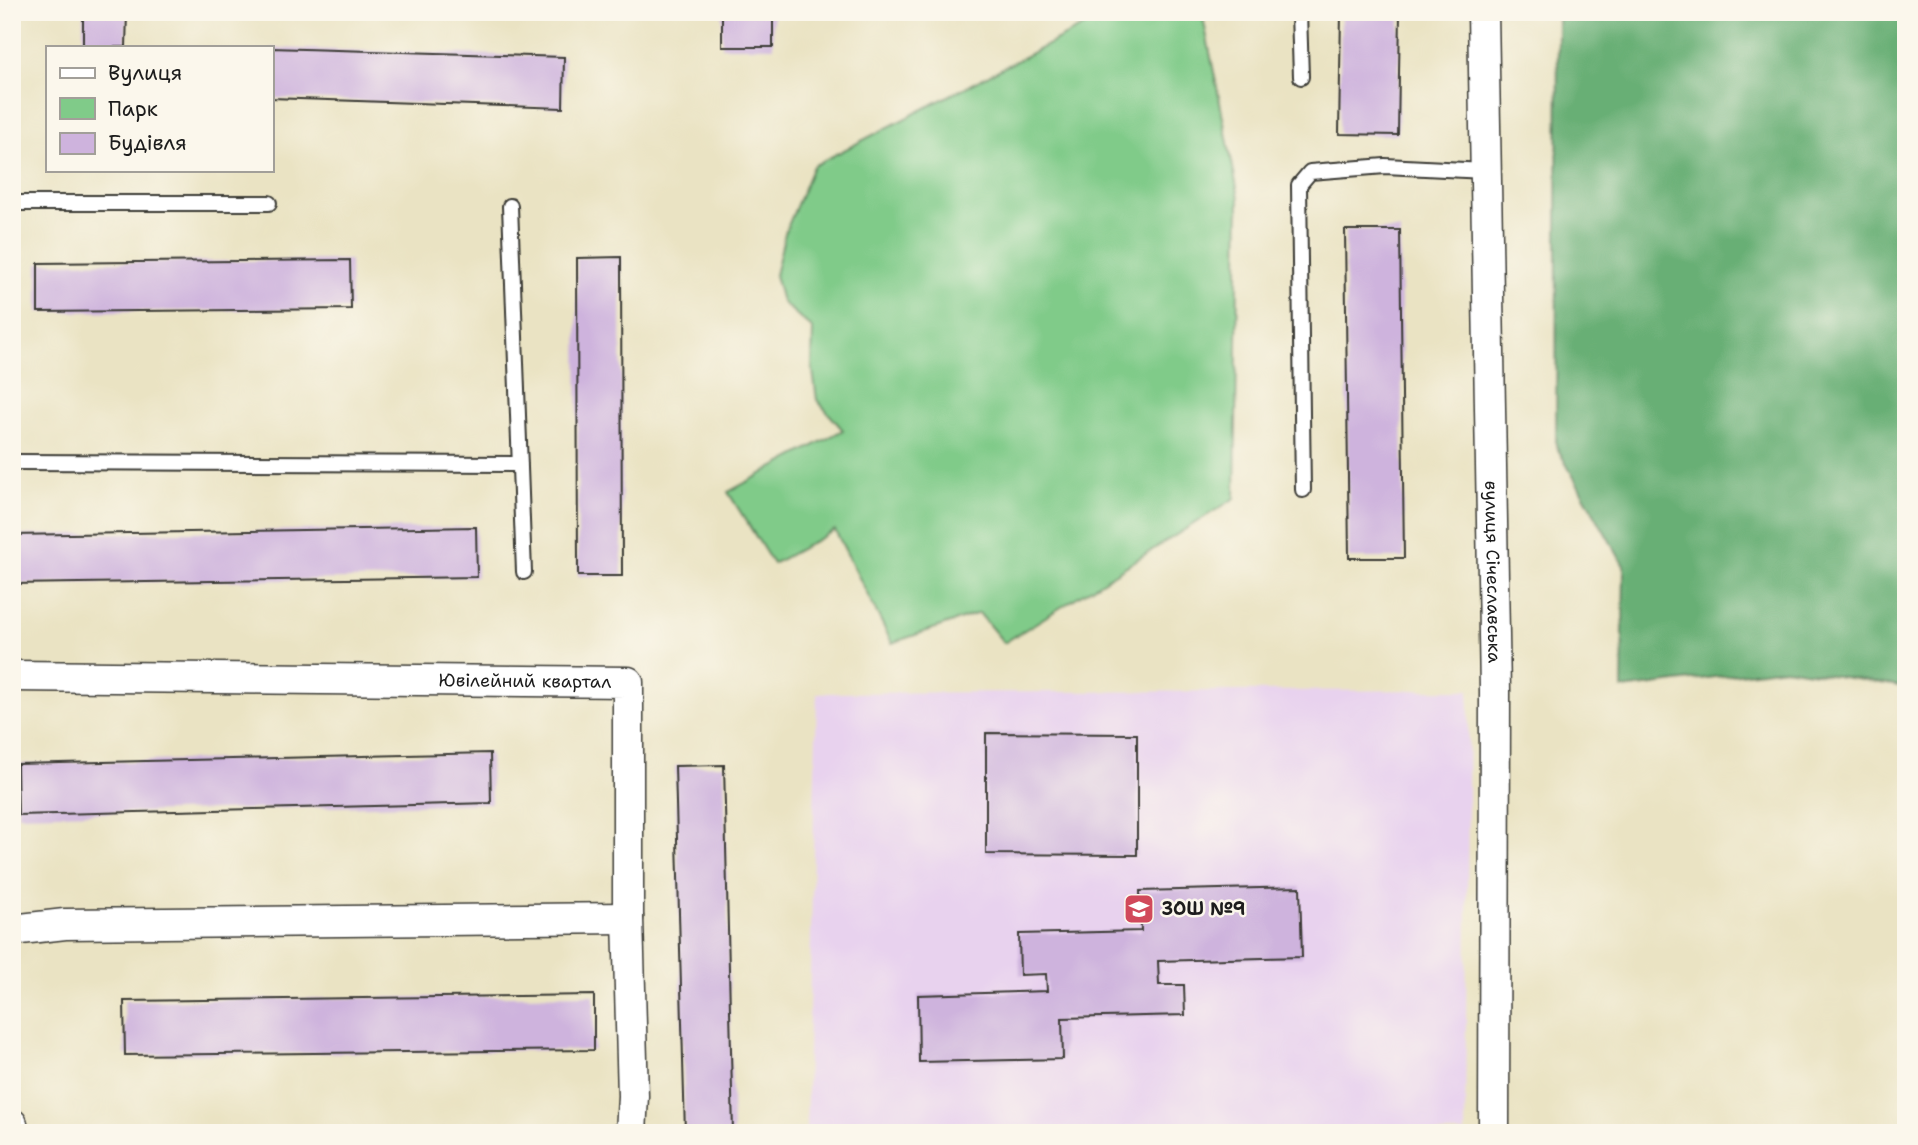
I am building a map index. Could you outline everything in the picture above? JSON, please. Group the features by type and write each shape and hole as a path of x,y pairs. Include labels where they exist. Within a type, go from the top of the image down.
{"street":[{"name":"вулиця Січеславська","path":"1483,12 1495,691 1494,1133"},
{"name":"Ювілейний квартал","path":"12,676 628,682 628,918 633,1096 631,1133"},
{"path":"12,930 65,924 628,918"},
{"path":"12,1124 13,1133"}],"lane":[{"path":"1299,12 1301,77"},
{"path":"1303,490 1299,184 1310,172 1385,166 1485,171"},
{"path":"12,203 269,203"},
{"path":"510,206 524,572"},
{"path":"12,462 520,464"}],"shaded area":[{"name":"ЗОШ №9","path":"1469,690 1465,1133 806,1133 817,693"}],"green space":[{"path":"1111,12 1202,12 1239,198 1235,498 1004,643 979,613 892,643 835,530 773,564 728,492 843,430 817,400 812,364 813,329 782,302 775,275 785,233 813,166"},
{"path":"1558,12 1906,12 1906,687 1785,668 1622,689 1624,566 1556,446"}],"building":[{"path":"83,12 127,12 126,46 83,46"},
{"path":"722,12 773,12 773,47 722,47"},
{"path":"1341,12 1400,12 1398,135 1339,134"},
{"path":"273,48 564,57 563,108 273,98"},
{"path":"1345,230 1400,230 1404,558 1349,558"},
{"path":"621,257 622,576 578,576 577,258"},
{"path":"350,260 351,309 38,312 38,263"},
{"path":"476,527 477,577 12,584 12,535"},
{"path":"986,733 1137,734 1137,855 986,854"},
{"path":"490,753 491,803 18,815 17,764"},
{"path":"724,765 733,1133 685,1133 675,766"},
{"name":"ЗОШ №9","path":"1300,887 1302,957 1158,961 1159,985 1184,985 1185,1015 1062,1018 1063,1059 919,1062 918,995 1047,991 1046,974 1020,975 1019,934 1141,931 1140,891"},
{"path":"594,995 594,1050 125,1055 124,1001"}],"place":[{"name":"ЗОШ №9","path":"1139,909"}]}
